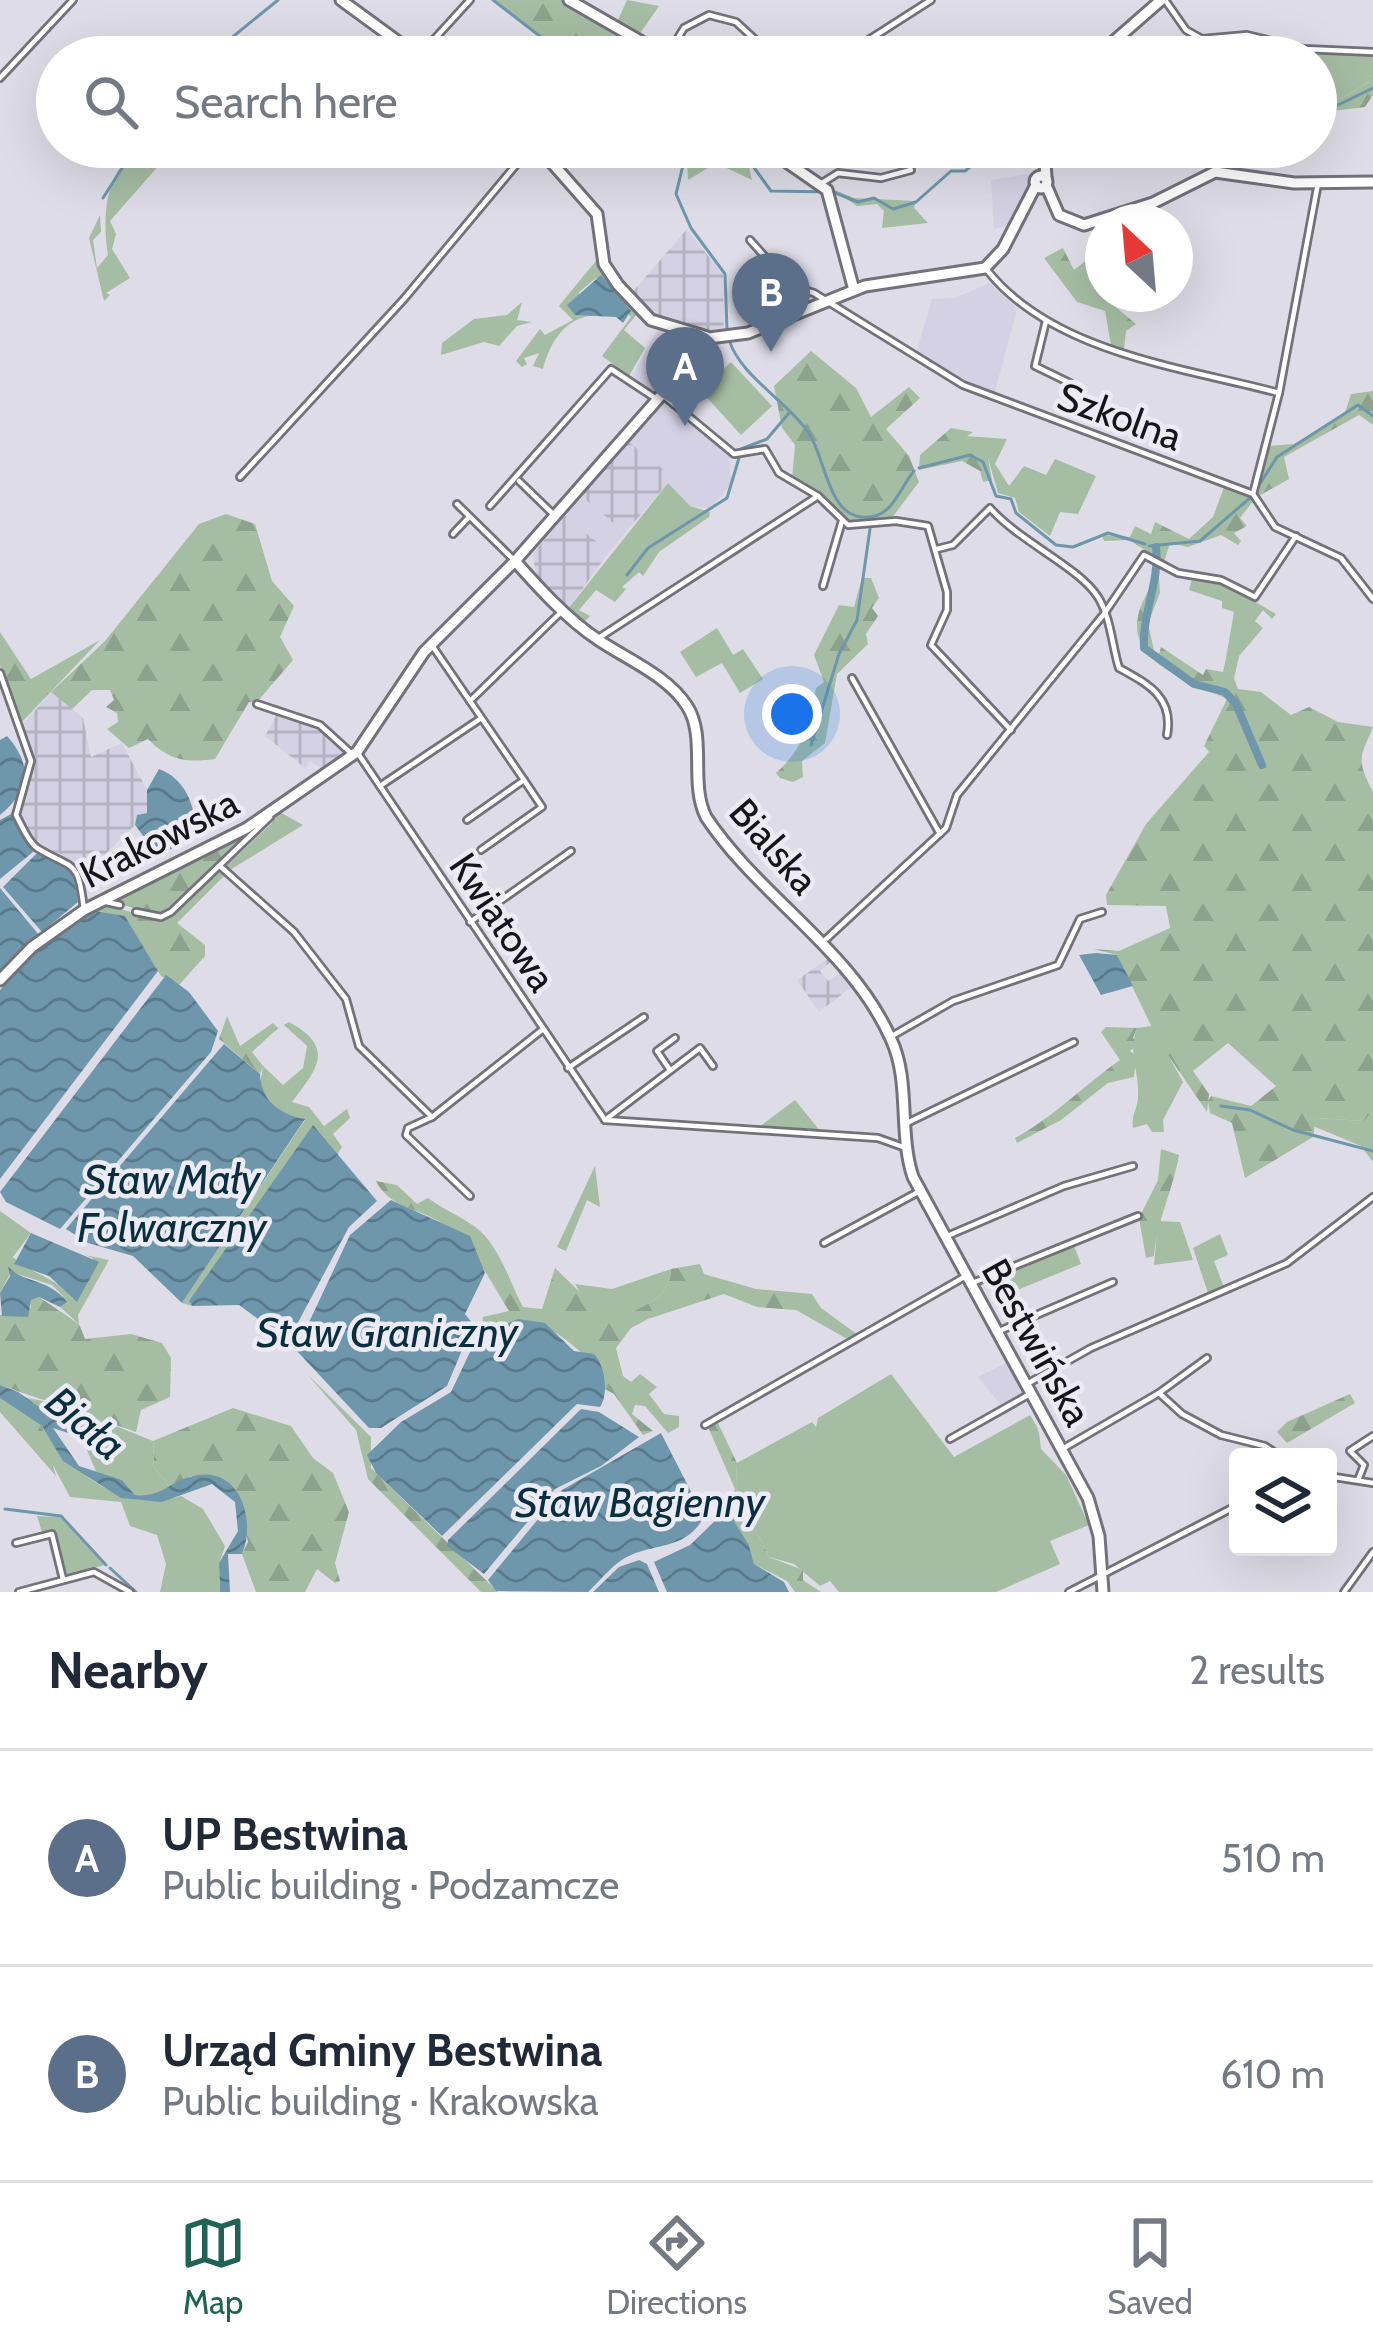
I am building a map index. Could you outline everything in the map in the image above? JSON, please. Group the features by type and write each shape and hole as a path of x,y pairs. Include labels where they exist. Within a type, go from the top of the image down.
{"street":[{"path":"39,36 73,0"},
{"path":"341,0 390,36"},
{"path":"437,36 470,0"},
{"path":"569,0 631,36"},
{"path":"875,36 931,0"},
{"path":"1121,36 1163,0 1197,36"},
{"path":"679,36 684,28 709,15 736,22 751,36"},
{"path":"0,78 36,40"},
{"path":"1337,50 1373,52"},
{"path":"240,477 404,299 516,168"},
{"path":"554,168 597,214 610,276 648,318 703,343 728,339 854,290 985,268 1003,249 1042,183 1043,168"},
{"path":"803,168 826,189 854,290"},
{"path":"826,189 838,172 881,178 911,170"},
{"path":"1042,183 1062,217 1090,225 1215,172 1373,182"},
{"path":"1253,494 1279,393 1318,182"},
{"path":"750,240 791,286 827,303"},
{"path":"985,268 1019,308 1046,321 1110,347 1279,393"},
{"name":"Szkolna","path":"827,303 963,385 1253,494 1275,527 1341,558 1373,598"},
{"path":"1046,321 1035,366 1070,383"},
{"name":"Krakowska","path":"0,980 32,946 84,910 272,811 355,754 431,644 517,564 703,343"},
{"path":"490,506 518,480 611,369 657,395 734,454 765,449 779,473 818,496 842,521 860,528 920,522 933,534 947,602 931,645 1011,730"},
{"path":"518,480 554,515"},
{"path":"597,639 818,496"},
{"path":"457,504 517,564"},
{"path":"937,549 952,545 990,508 1017,536 1084,582 1104,614 1119,668 1153,687 1163,700 1167,735"},
{"path":"453,533 469,517"},
{"path":"823,586 842,521"},
{"path":"821,943 940,834 951,819 957,794 1147,554 1178,573 1221,580 1255,597 1296,536"},
{"name":"Bialska","path":"517,564 597,639 646,669 687,705 693,720 696,791 706,817 870,1000 891,1037 902,1077 904,1125"},
{"path":"470,701 563,609"},
{"path":"431,644 542,807 481,850"},
{"path":"0,673 32,761 16,815 34,846 63,857 80,876 84,910"},
{"path":"853,678 940,834"},
{"path":"257,704 320,725 355,754"},
{"path":"380,786 482,719"},
{"name":"Kwiatowa","path":"355,754 605,1120"},
{"path":"466,820 524,780"},
{"path":"136,913 161,917 268,823 272,811"},
{"path":"470,922 572,851"},
{"path":"221,867 303,943 346,999 359,1046 432,1117"},
{"path":"100,901 120,905"},
{"path":"891,1037 953,1001 1058,965 1080,919 1102,912"},
{"path":"568,1067 644,1018"},
{"path":"470,1196 406,1135 408,1128 432,1117 542,1030"},
{"path":"670,1070 657,1051 675,1038"},
{"path":"904,1125 1074,1042"},
{"path":"605,1120 700,1048 713,1066"},
{"path":"605,1120 878,1138 905,1147"},
{"name":"Bestwińska","path":"904,1125 905,1147 920,1192 1092,1507 1103,1592"},
{"path":"945,1237 1064,1186 1133,1166"},
{"path":"824,1243 920,1192"},
{"path":"950,1439 1101,1344 1287,1263 1373,1197"},
{"path":"705,1426 968,1280 1138,1216"},
{"path":"997,1332 1113,1282"},
{"path":"1062,1449 1160,1393 1207,1358"},
{"path":"1160,1393 1182,1414 1221,1435 1268,1448"},
{"path":"1358,1480 1364,1465 1350,1451 1373,1436"},
{"path":"1337,1477 1373,1483"},
{"path":"1070,1592 1229,1510"},
{"path":"16,1543 52,1534 63,1580"},
{"path":"1344,1592 1373,1552"},
{"path":"19,1592 103,1573 130,1592"}],"shaded area":[{"path":"1038,172 1012,225 994,229 991,180"},
{"path":"687,229 723,275 724,336 650,316 630,295"},
{"path":"992,282 1017,309 994,395 916,353 932,299 955,298"},
{"path":"658,329 691,345 654,394 632,377"},
{"path":"660,402 729,453 731,484 710,508 690,506 668,483 673,478 626,440"},
{"path":"626,440 673,477 625,533 580,495"},
{"path":"580,495 625,533 609,552 564,515"},
{"path":"564,515 609,552 568,609 536,576 533,554"},
{"path":"51,692 83,718 91,757 122,743 147,790 147,813 137,815 135,825 82,877 63,855 35,845 17,815 32,761 19,729"},
{"path":"278,712 319,726 350,754 326,771 310,761 305,768 265,736"},
{"path":"829,958 832,961 820,971 828,981 841,972 853,986 819,1012 797,980"},
{"path":"1007,1362 1025,1394 1001,1405 978,1377"}],"green space":[{"path":"495,0 565,0 631,36 541,36"},
{"path":"627,0 659,6 639,35 617,22"},
{"path":"1337,52 1373,55 1373,79 1341,99 1337,97"},
{"path":"1373,79 1373,95 1365,107 1337,110 1337,97 1341,99"},
{"path":"120,168 157,168 110,221 116,234 112,249 130,278 106,293 110,295 104,301 89,238 100,215 101,232 93,240 97,268 108,255 106,210"},
{"path":"687,168 708,168 688,180"},
{"path":"727,168 749,168 752,180"},
{"path":"830,188 854,198 916,201 914,208 928,223 882,228 884,211 877,204 857,206"},
{"path":"1063,248 1074,270 1085,261 1085,305 1077,302 1044,258"},
{"path":"599,257 608,279 638,313 624,330 645,348 629,376 602,356 631,317 596,278 579,292 580,313 596,315 576,320 560,333 543,369 533,366 539,353 524,358 527,364 522,367 516,361 540,329 545,335 573,320 559,306"},
{"path":"522,302 517,320 532,322 517,326 499,346 484,342 441,355 442,343 474,319 507,315"},
{"path":"1105,312 1122,312 1136,324 1126,331 1124,349 1111,345"},
{"path":"811,351 856,388 871,417 909,387 920,398 886,429 909,456 919,482 891,519 854,525 792,479 795,445 782,428 774,386"},
{"path":"731,362 772,406 741,435 701,391"},
{"path":"1373,391 1373,425 1359,415 1284,457 1289,479 1257,497 1267,446 1294,444 1345,413 1351,394"},
{"path":"951,428 973,432 966,437 970,447 986,447 992,480 983,482 980,471 962,461 919,470 920,455"},
{"path":"966,436 1007,439 995,464 1009,486 1024,466 1046,475 1055,459 1096,476 1078,514 1060,512 1050,536 1019,512 1015,498 998,493 988,458 969,447"},
{"path":"668,483 690,506 710,512 709,517 659,552 643,576 639,572 622,587 626,589 615,602 596,590 579,610 590,616 583,623 568,609"},
{"path":"1224,487 1254,500 1240,518 1247,526 1234,533 1241,541 1238,545 1221,535 1188,547 1170,543 1164,562 1129,540 1104,541 1102,535 1130,537 1135,526 1151,534 1155,522 1189,539 1213,517"},
{"path":"226,514 255,524 272,581 294,606 280,637 293,660 257,702 249,702 215,759 178,758 148,739 129,748 107,729 118,722 117,713 106,707 114,700 110,690 92,690 72,709 51,692 105,641 199,524"},
{"path":"1158,563 1160,593 1148,623 1154,651 1159,654 1161,647 1203,675 1206,669 1223,672 1226,658 1238,689 1261,692 1291,715 1309,707 1338,722 1373,727 1362,758 1373,792 1373,1111 1364,1121 1316,1118 1313,1137 1245,1178 1232,1123 1210,1113 1208,1102 1207,1112 1159,1042 1117,955 1094,949 1119,951 1170,928 1166,906 1107,905 1106,895 1146,824 1209,752 1204,746 1227,699 1166,669 1143,647 1138,616","holes":["1228,1043 1276,1086 1251,1106 1211,1096 1208,1101 1209,1094 1193,1071"]},
{"path":"862,578 871,578 879,598 872,608 878,616 866,634 868,644 837,674 825,743 802,761 803,777 793,782 780,778 776,773 799,744 816,688 824,682 814,655 839,605 854,607"},
{"path":"1192,579 1220,581 1276,614 1272,619 1263,610 1255,621 1263,628 1239,656 1234,679 1226,658 1234,612 1222,608 1222,601 1189,590"},
{"path":"717,628 733,655 743,649 763,679 740,693 722,663 696,677 680,652"},
{"path":"0,632 31,679 100,640 21,723 16,722 0,665"},
{"path":"278,811 303,825 230,870 226,866 271,824"},
{"path":"266,819 161,916 106,900"},
{"path":"221,871 226,874 177,923 205,945 205,956 179,985 161,976 125,916 87,914 100,904 162,920"},
{"path":"227,1016 240,1046 273,1023 278,1028 252,1052 263,1066 260,1074 219,1039"},
{"path":"289,1022 313,1041 318,1060 292,1102 309,1107 324,1126 347,1109 350,1118 333,1134 342,1147 337,1155 329,1146 189,1301 192,1306 182,1303 305,1120 277,1111 260,1086 263,1066 283,1085 303,1068 307,1046 284,1025"},
{"path":"1152,1026 1183,1082 1163,1120 1164,1132 1152,1132 1147,1124 1133,1128 1138,1098 1134,1037 1137,1028"},
{"path":"1106,1027 1137,1028 1133,1038 1138,1045 1130,1051 1136,1056 1134,1077 1108,1083 1061,1120 1017,1143 1015,1138 1120,1060 1101,1032"},
{"path":"795,1100 821,1132 759,1127"},
{"path":"1373,1111 1373,1162 1361,1146 1313,1126 1316,1118 1364,1121"},
{"path":"1161,1149 1179,1155 1154,1256 1146,1258 1139,1218 1158,1180"},
{"path":"595,1166 600,1207 587,1200 566,1251 557,1247"},
{"path":"376,1181 397,1185 417,1204 428,1198 479,1230 499,1256 523,1307 542,1309 555,1268 584,1296 600,1324 656,1299 671,1269 700,1264 704,1274 756,1289 812,1294 821,1308 858,1335 849,1340 796,1310 757,1307 724,1294 648,1319 631,1328 616,1348 623,1376 631,1382 640,1374 657,1387 649,1394 664,1414 679,1416 679,1427 668,1433 645,1406 635,1405 632,1414 653,1431 643,1435 614,1394 603,1388 603,1372 551,1330 522,1322 488,1329 482,1325 483,1317 509,1311 470,1250 450,1229 403,1206"},
{"path":"0,1211 31,1233 13,1257 73,1299 93,1258 85,1255 109,1260 78,1315 79,1324 60,1307 63,1296 52,1285 11,1272 0,1293"},
{"path":"1158,1221 1180,1222 1193,1260 1154,1265"},
{"path":"1220,1234 1228,1255 1214,1261 1225,1290 1209,1296 1193,1248"},
{"path":"1072,1241 1081,1264 1012,1292 1001,1268"},
{"path":"671,1269 656,1299 600,1325 575,1284 612,1289"},
{"path":"39,1297 79,1324 85,1339 131,1334 162,1343 171,1358 170,1397 141,1410 136,1432 0,1385 0,1315 31,1308 30,1300"},
{"path":"307,1374 371,1437 371,1468 498,1592 481,1592 368,1479 356,1430"},
{"path":"891,1374 954,1457 1030,1415 1041,1449 1066,1475 1089,1525 1050,1541 1060,1564 996,1592 839,1592 830,1581 820,1586 794,1564 769,1557 736,1487 737,1463 812,1422 816,1427 818,1418"},
{"path":"1350,1394 1355,1403 1287,1443 1277,1432 1287,1422"},
{"path":"17,1396 64,1405 153,1441 154,1467 171,1489 151,1497 135,1495 122,1480 97,1474 82,1438"},
{"path":"0,1398 42,1426 56,1476 0,1412"},
{"path":"233,1408 291,1426 313,1458 333,1473 349,1512 335,1563 340,1581 335,1583 317,1569 305,1592 256,1592 242,1554 248,1542 235,1489 218,1479 191,1476 171,1489 154,1467 153,1441"},
{"path":"718,1423 737,1463 736,1487 769,1557 803,1570 803,1580 821,1592 795,1592 787,1581 754,1564 749,1545 728,1515 735,1489 708,1427"},
{"path":"42,1426 68,1459 100,1485 138,1499 181,1496 203,1509 225,1546 219,1564 220,1592 160,1592 166,1564 157,1535 130,1526 121,1502 70,1497 47,1454"},
{"path":"37,1516 60,1517 104,1565 65,1577 52,1532 42,1532"}],"water":[{"path":"601,275 631,311 623,323 616,317 575,315 567,305"},
{"path":"7,736 21,757 25,777 18,796 0,815 0,740"},
{"path":"159,769 186,792 197,827 186,841 158,856 135,825 137,815 147,813 147,790"},
{"path":"13,813 33,852 0,879 0,820"},
{"path":"39,851 69,869 78,902 42,932 3,887"},
{"path":"0,888 39,935 0,974"},
{"path":"94,911 125,916 158,971 0,1179 0,990 38,948"},
{"path":"1079,955 1117,955 1133,986 1101,995"},
{"path":"166,975 189,992 218,1031 211,1052 60,1229 6,1202 0,1192"},
{"name":"Staw Mały Folwarczny","path":"224,1044 260,1074 264,1092 274,1105 305,1119 182,1303 133,1256 88,1243 66,1229"},
{"path":"313,1125 377,1201 349,1227 288,1341 239,1305 192,1306 189,1301"},
{"name":"Staw Graniczny","path":"391,1200 470,1236 485,1273 465,1314 473,1324 447,1386 381,1428 369,1428 296,1350 350,1235"},
{"path":"31,1233 99,1262 77,1302 49,1276 14,1264"},
{"path":"8,1266 52,1288 67,1302 60,1307 39,1297 31,1300 28,1317 2,1316 0,1293 10,1276"},
{"path":"518,1319 545,1323 574,1351 594,1354 603,1372 603,1401 600,1407 577,1404 442,1536 376,1473 367,1455 401,1422 451,1392 478,1335"},
{"path":"0,1385 18,1392 83,1438 53,1428 79,1466 122,1480 135,1495 207,1475 232,1486 240,1497 247,1526 242,1554 228,1554 230,1592 220,1592 219,1563 238,1531 235,1502 212,1484 162,1502 121,1498 63,1461 42,1426 0,1398"},
{"path":"581,1409 599,1412 639,1437 601,1466 555,1489 484,1574 447,1546 448,1540"},
{"name":"Staw Bagienny","path":"661,1433 704,1517 689,1535 625,1558 588,1592 496,1591 488,1580 562,1490"},
{"path":"721,1515 732,1518 749,1545 754,1564 784,1582 789,1592 667,1592 654,1562 690,1545"},
{"path":"639,1560 647,1564 659,1592 593,1592 619,1567"}],"waterway":[{"path":"234,36 278,0"},
{"path":"493,0 540,36"},
{"path":"1337,105 1373,88"},
{"path":"103,198 122,168"},
{"path":"682,168 676,194 691,228 725,274 727,330"},
{"path":"754,168 771,191 833,192 858,202 874,198 893,209 916,202 951,171 969,168"},
{"path":"729,339 742,364 808,432 834,494 850,513 861,517 880,514 914,471"},
{"path":"1256,490 1277,457 1358,405 1373,416"},
{"path":"741,449 767,439 789,413"},
{"path":"919,468 970,455 983,462 996,496 1011,499 1016,513 1056,545 1073,547 1108,533 1145,544"},
{"path":"627,575 648,548 727,498 739,458"},
{"path":"1149,546 1200,541 1251,497"},
{"path":"811,745 839,654 857,620 870,529"},
{"path":"1156,547 1144,648 1194,684 1225,692 1236,704 1262,765"},
{"path":"1221,1106 1250,1110 1293,1130 1373,1151"},
{"path":"5,1509 61,1516 106,1565"},
{"path":"110,1568 136,1592"}],"place":[{"name":"Urząd Gminy Bestwina","path":"771,352"},
{"name":"UP Bestwina","path":"685,426"}],"water label":[{"name":"Biała","path":"86,1423"}]}
